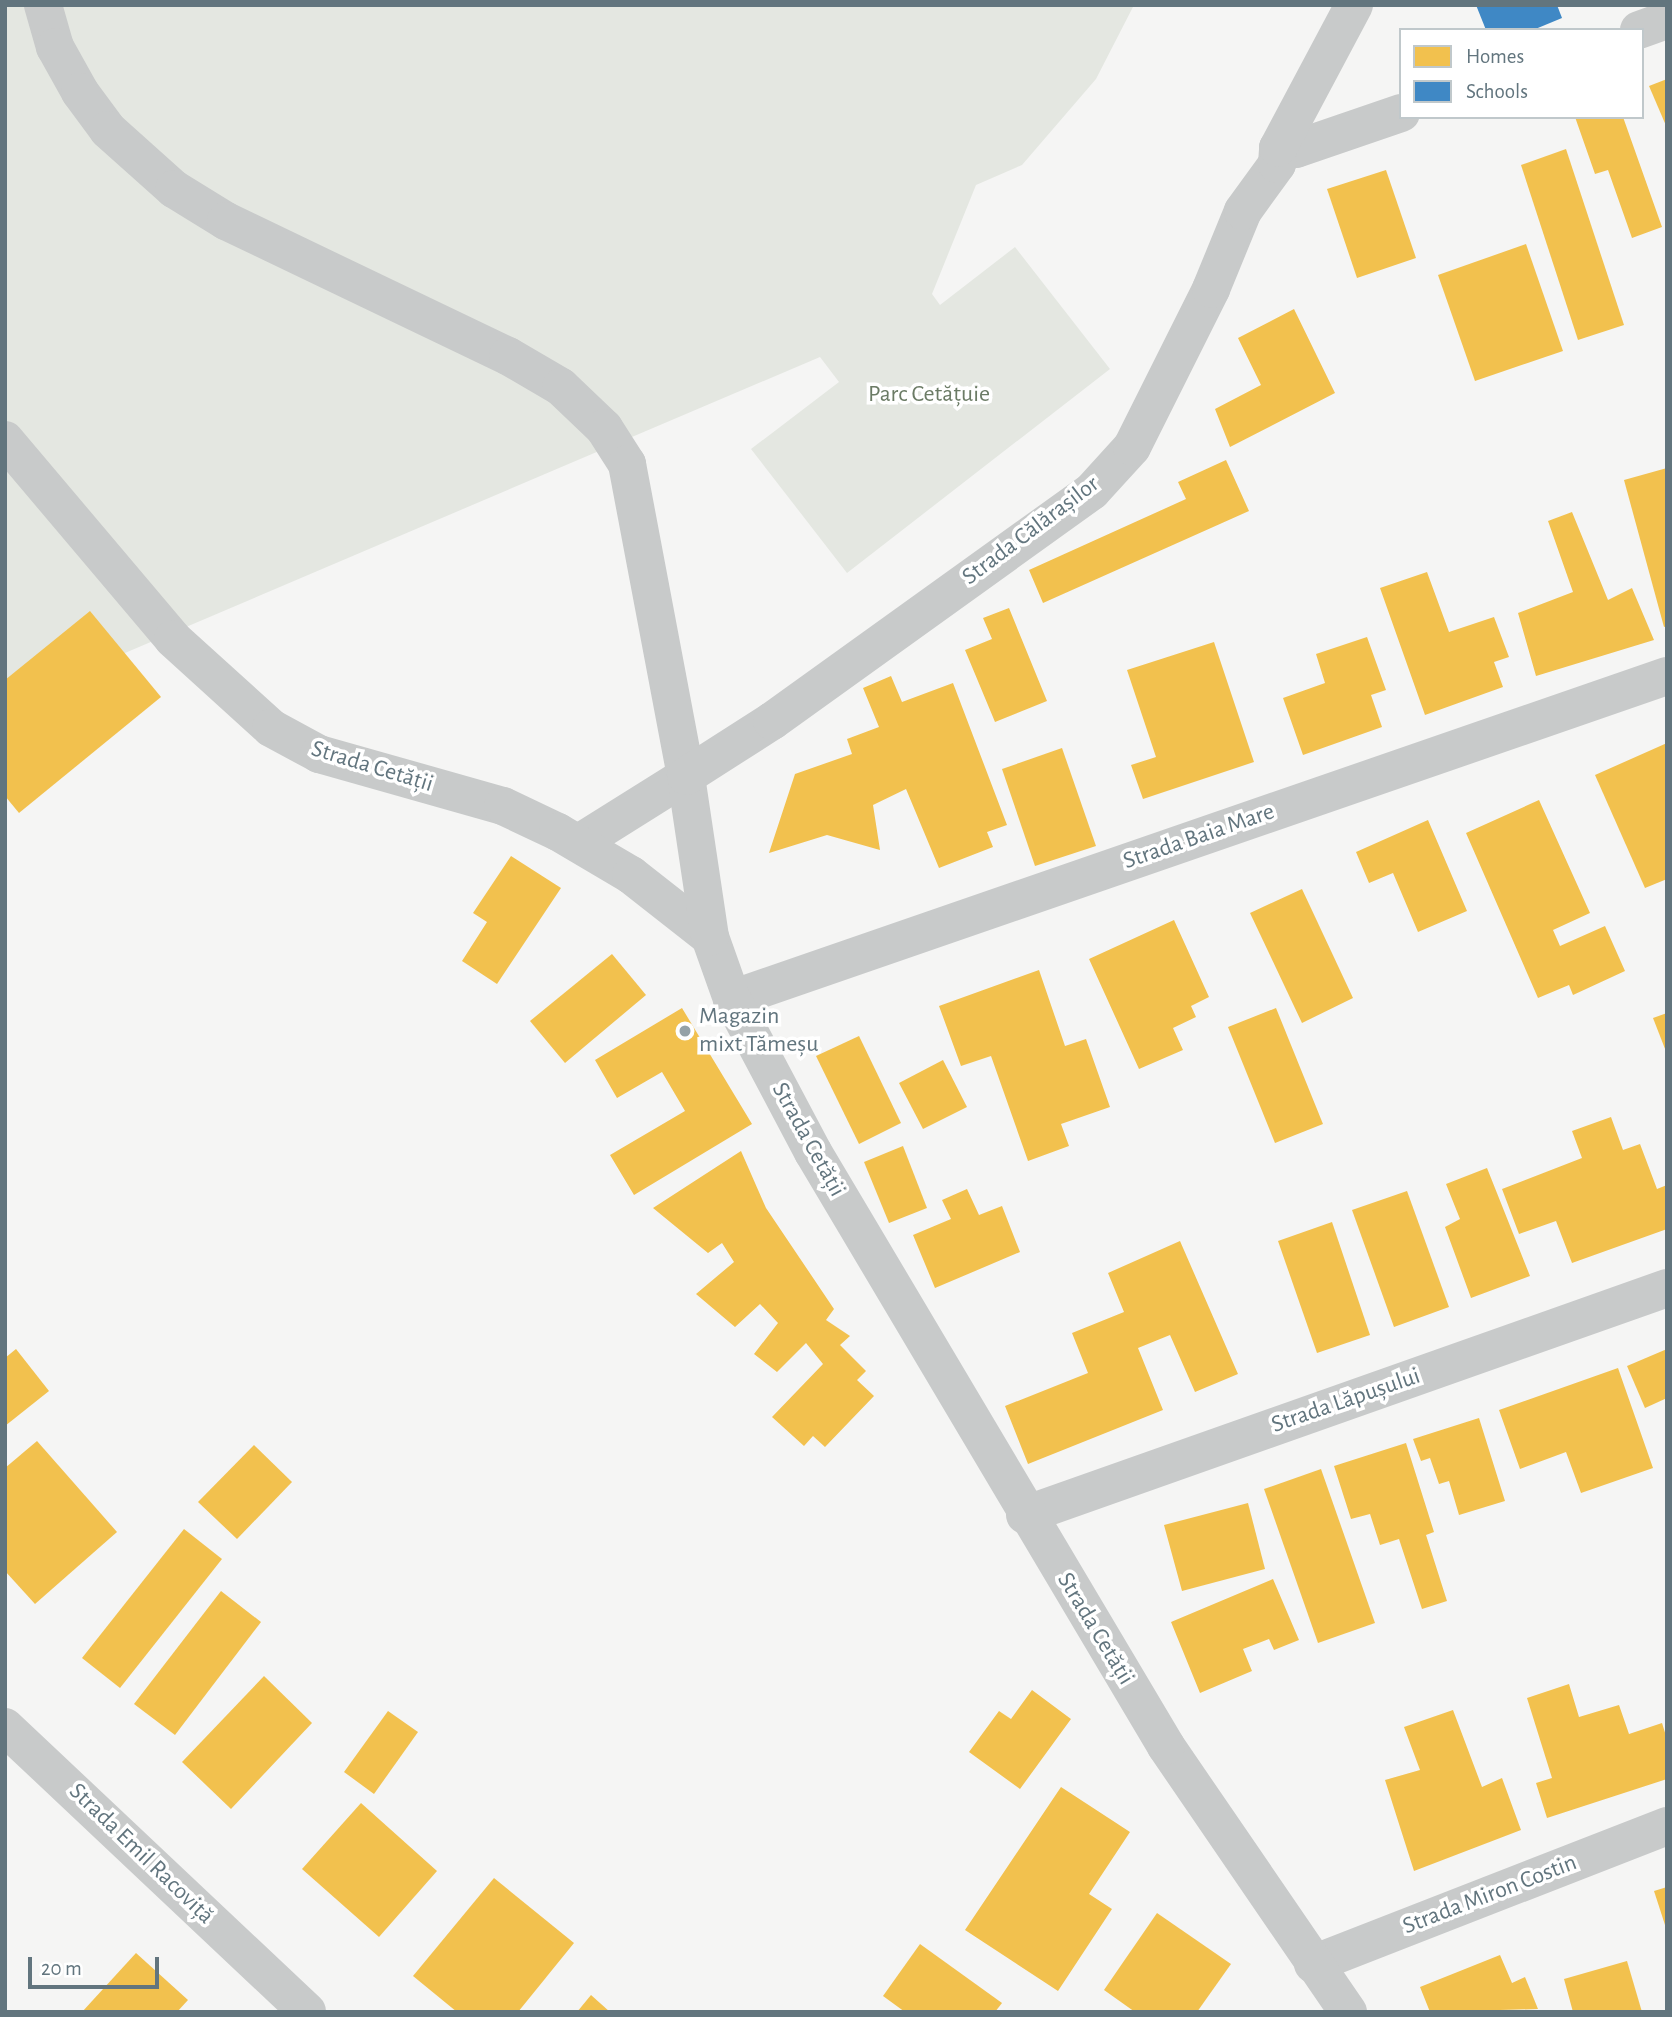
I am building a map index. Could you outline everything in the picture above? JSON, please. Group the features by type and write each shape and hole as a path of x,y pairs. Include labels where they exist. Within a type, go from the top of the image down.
{"street":[{"path":"43,5 55,47 94,111 145,167 174,189 226,221 508,356 561,387 604,428 627,464 686,776 710,937"},
{"name":"Strada Călărașilor","path":"579,843 772,721 1092,491 1132,447 1211,289 1243,211 1277,164 1278,148 1354,5"},
{"path":"1644,28 1667,20"},
{"path":"1278,148 1296,149 1399,114"},
{"name":"Strada Cetății","path":"5,440 173,639 271,728 319,754 503,806 579,843 631,875 710,937 732,999 813,1152 1026,1515 1166,1746 1348,2012"},
{"name":"Strada Baia Mare","path":"732,999 1667,676"},
{"name":"Strada Lăpușului","path":"1026,1515 1667,1288"},
{"name":"Strada Emil Racoviță","path":"5,1727 307,2012"},
{"name":"Strada Miron Costin","path":"1313,1964 1667,1826"}],"green space":[{"name":"Parc Cetățuie","path":"5,5 1134,5 1096,79 1022,165 976,185 932,294 940,305 1015,247 1110,369 847,573 751,449 839,382 820,357 5,704"}],"building: Homes":[{"path":"1667,79 1667,128 1649,86"},
{"path":"1576,119 1624,119 1662,227 1632,238 1608,170 1595,174"},
{"path":"1566,149 1624,325 1578,340 1521,165"},
{"path":"1386,170 1416,258 1357,278 1327,189"},
{"path":"1526,244 1563,351 1475,381 1438,275"},
{"path":"1294,309 1335,393 1230,447 1215,409 1261,385 1238,338"},
{"path":"1226,460 1249,511 1043,603 1029,570 1186,499 1178,482"},
{"path":"1667,468 1667,626 1664,627 1624,480"},
{"path":"1572,512 1608,600 1632,588 1654,640 1536,676 1518,613 1573,592 1548,521"},
{"path":"1427,572 1449,632 1494,617 1509,657 1494,662 1503,687 1425,715 1380,588"},
{"path":"1009,608 1047,701 995,722 965,650 992,639 983,618"},
{"path":"90,611 161,697 19,813 5,796 5,680"},
{"path":"1367,637 1386,690 1371,695 1382,727 1303,755 1283,698 1325,683 1316,654"},
{"path":"1214,642 1254,762 1143,799 1131,765 1156,757 1127,670"},
{"path":"891,676 902,702 953,683 1007,825 987,832 993,847 939,868 906,789 873,805 880,850 827,835 769,853 795,774 852,754 847,739 879,727 863,688"},
{"path":"1667,743 1667,879 1645,888 1595,775"},
{"path":"1062,748 1096,846 1035,866 1002,769"},
{"path":"1539,800 1590,913 1553,930 1560,946 1605,926 1625,971 1573,995 1569,985 1538,998 1466,833"},
{"path":"1428,820 1467,911 1418,932 1393,873 1369,883 1356,852"},
{"path":"511,856 561,888 497,984 462,961 487,922 473,913"},
{"path":"1302,889 1353,998 1302,1023 1250,913"},
{"path":"1174,920 1209,997 1191,1006 1196,1017 1173,1028 1183,1050 1139,1069 1089,959"},
{"path":"612,954 646,995 565,1063 530,1021"},
{"path":"1039,970 1065,1046 1086,1039 1110,1107 1061,1124 1069,1146 1028,1161 991,1056 961,1066 939,1006"},
{"path":"682,1008 752,1124 634,1195 610,1155 685,1111 662,1072 617,1098 595,1060"},
{"path":"1276,1008 1323,1124 1275,1143 1228,1027"},
{"path":"1667,1013 1667,1054 1653,1018"},
{"path":"859,1036 901,1123 859,1144 816,1056"},
{"path":"943,1060 967,1107 923,1129 899,1083"},
{"path":"1611,1117 1623,1150 1640,1144 1657,1189 1667,1185 1667,1229 1572,1263 1556,1221 1519,1234 1502,1189 1582,1158 1572,1131"},
{"path":"903,1146 927,1208 889,1223 864,1162"},
{"path":"741,1151 766,1208 834,1309 826,1320 850,1336 840,1345 866,1371 857,1380 874,1396 825,1447 813,1436 804,1446 772,1417 823,1364 806,1343 777,1372 754,1354 778,1323 760,1304 735,1327 696,1294 734,1262 722,1243 708,1253 653,1208"},
{"path":"1487,1168 1530,1276 1471,1298 1445,1227 1460,1219 1446,1184"},
{"path":"967,1189 979,1215 1002,1206 1020,1252 935,1288 913,1235 951,1219 942,1200"},
{"path":"1407,1191 1449,1307 1394,1327 1352,1210"},
{"path":"1332,1222 1370,1335 1317,1353 1278,1241"},
{"path":"1180,1241 1238,1374 1195,1392 1170,1335 1138,1348 1163,1410 1028,1464 1005,1406 1088,1373 1072,1333 1124,1312 1108,1273"},
{"path":"16,1349 49,1391 5,1426 5,1358"},
{"path":"1667,1349 1667,1398 1645,1408 1627,1366"},
{"path":"1618,1368 1653,1468 1581,1493 1566,1452 1520,1469 1499,1410"},
{"path":"1479,1418 1505,1501 1459,1515 1449,1481 1439,1484 1430,1458 1421,1461 1413,1439"},
{"path":"37,1441 117,1532 35,1604 5,1571 5,1468"},
{"path":"1406,1443 1434,1532 1426,1535 1447,1601 1422,1609 1399,1539 1380,1545 1370,1514 1351,1519 1334,1466"},
{"path":"254,1445 292,1482 237,1539 198,1502"},
{"path":"1321,1469 1375,1623 1318,1643 1264,1489"},
{"path":"1248,1503 1265,1569 1182,1591 1164,1525"},
{"path":"184,1529 222,1559 120,1688 82,1658"},
{"path":"1273,1579 1299,1640 1274,1650 1269,1639 1243,1649 1252,1671 1200,1693 1171,1622"},
{"path":"221,1591 261,1622 175,1735 134,1704"},
{"path":"264,1676 312,1723 231,1809 182,1762"},
{"path":"1569,1684 1579,1717 1619,1705 1629,1734 1662,1723 1667,1739 1667,1779 1547,1818 1536,1783 1552,1778 1527,1698"},
{"path":"1032,1690 1071,1719 1020,1789 969,1752 999,1711 1011,1719"},
{"path":"1453,1710 1482,1787 1502,1778 1521,1830 1414,1871 1385,1780 1420,1770 1404,1727"},
{"path":"388,1711 418,1732 374,1794 344,1772"},
{"path":"1061,1787 1130,1832 1089,1894 1112,1909 1058,1991 965,1930"},
{"path":"361,1803 437,1871 379,1937 302,1869"},
{"path":"494,1878 574,1943 518,2012 457,2012 413,1976"},
{"path":"1667,1887 1667,1928 1666,1928 1654,1891"},
{"path":"1157,1913 1231,1964 1197,2012 1135,2012 1104,1990"},
{"path":"920,1944 1002,2003 995,2012 905,2012 883,1996"},
{"path":"136,1953 188,2000 177,2012 82,2012"},
{"path":"1500,1955 1512,1983 1525,1977 1538,2009 1430,2012 1420,1987"},
{"path":"1627,1961 1642,2012 1573,2012 1564,1979"},
{"path":"591,1995 610,2012 577,2012"}],"building: Schools":[{"path":"1476,5 1557,5 1562,18 1538,28 1485,28"}],"place":[{"name":"Magazin mixt Tămeșu","path":"685,1031"}]}
